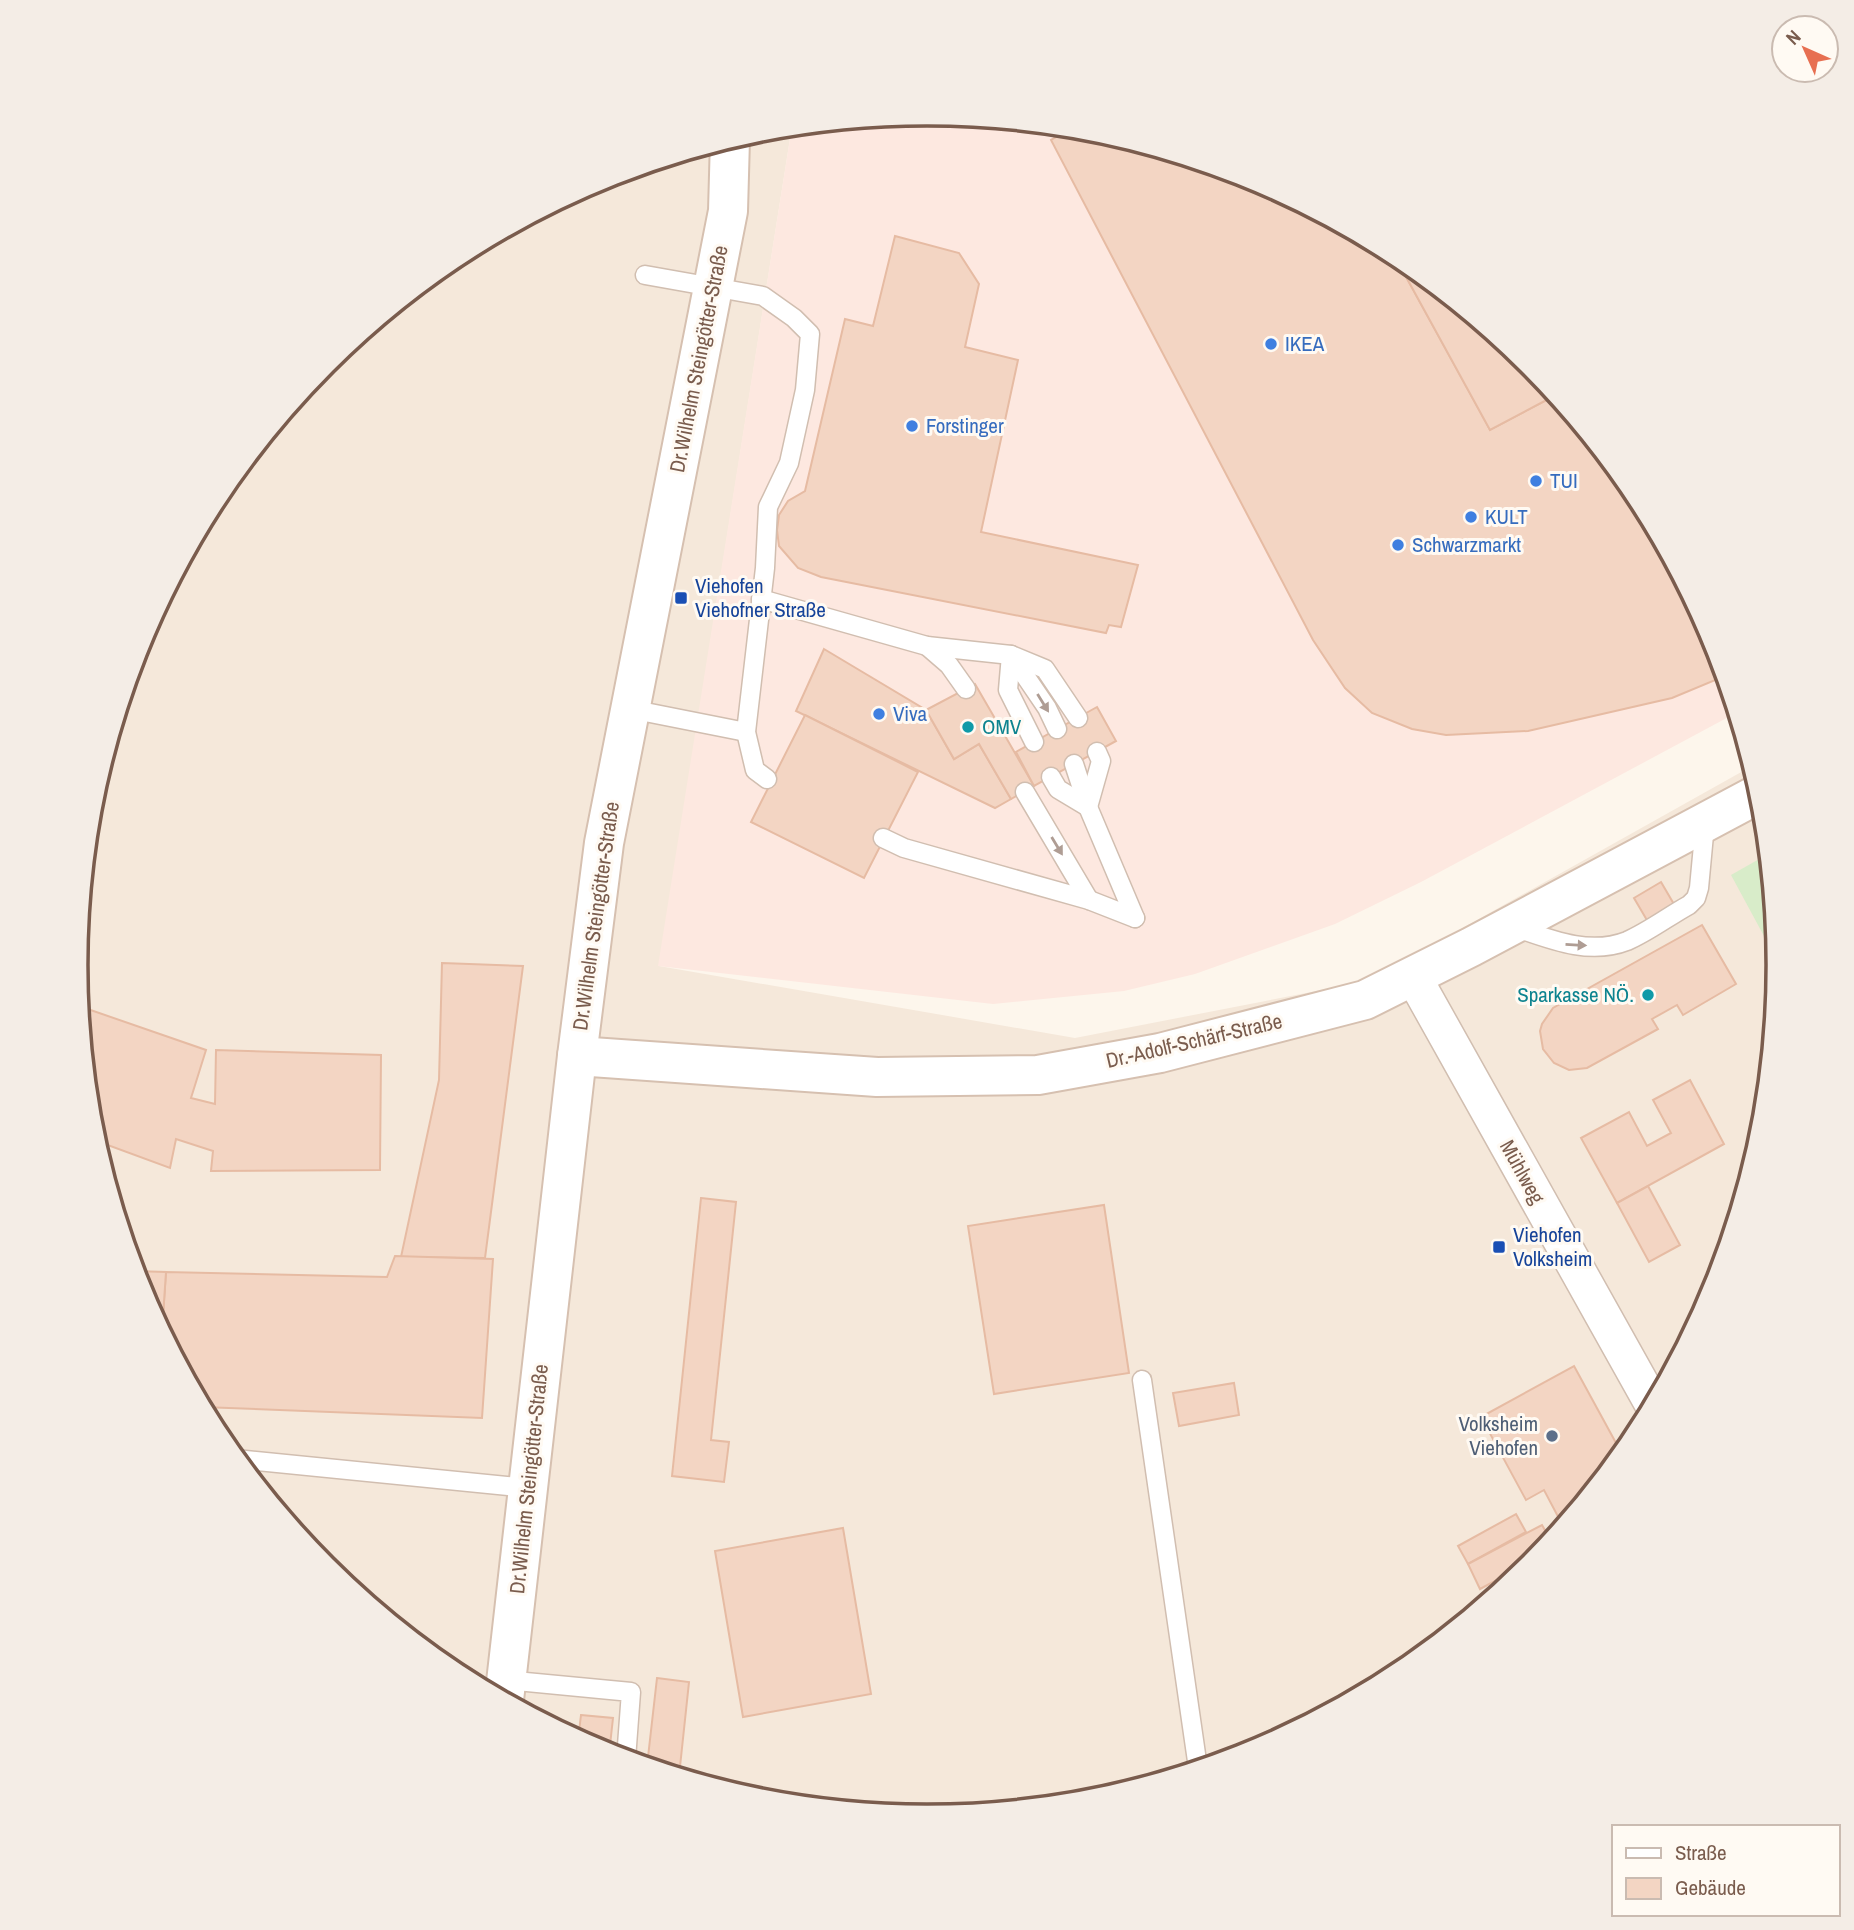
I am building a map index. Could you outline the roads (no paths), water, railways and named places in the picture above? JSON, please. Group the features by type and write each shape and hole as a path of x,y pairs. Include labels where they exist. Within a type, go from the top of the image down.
{"main road":[{"name":"Dr.Wilhelm Steingötter-Straße","path":"505,1690 604,843 728,211 730,150"},
{"name":"Dr.-Adolf-Schärf-Straße","path":"577,1056 877,1077 1038,1075 1160,1053 1365,1000 1511,926 1749,799"}],"street":[{"name":"Mühlweg","path":"1413,976 1648,1395"}],"lane":[{"path":"645,275 763,296 794,318 810,334 805,390 789,463 768,507 746,732 755,770 766,779"},
{"path":"761,599 927,646 1011,655 1045,668 1078,718"},
{"path":"927,646 949,665 966,689"},
{"path":"1011,655 1058,729"},
{"path":"1011,655 1008,690 1034,742"},
{"path":"630,709 746,732"},
{"path":"1088,807 1101,761 1097,752"},
{"path":"884,838 904,848 1089,900 1135,918 1088,807 1074,764"},
{"path":"1051,777 1058,789 1088,807"},
{"path":"1025,792 1089,900"},
{"path":"1511,926 1561,944 1578,946 1626,941 1689,905 1696,898 1705,822"},
{"path":"1142,1380 1197,1760"},
{"path":"250,1460 527,1488"},
{"path":"505,1690 631,1692 627,1749"}],"place":[{"name":"IKEA","path":"1271,344"},
{"name":"Forstinger","path":"912,426"},
{"name":"TUI","path":"1536,481"},
{"name":"KULT","path":"1471,517"},
{"name":"Schwarzmarkt","path":"1398,545"},
{"name":"Viehofen Viehofner Straße","path":"681,598"},
{"name":"Viva","path":"879,714"},
{"name":"OMV","path":"968,727"},
{"name":"Sparkasse NÖ.","path":"1648,995"},
{"name":"Viehofen Volksheim","path":"1499,1247"},
{"name":"Volksheim Viehofen","path":"1552,1436"}]}
